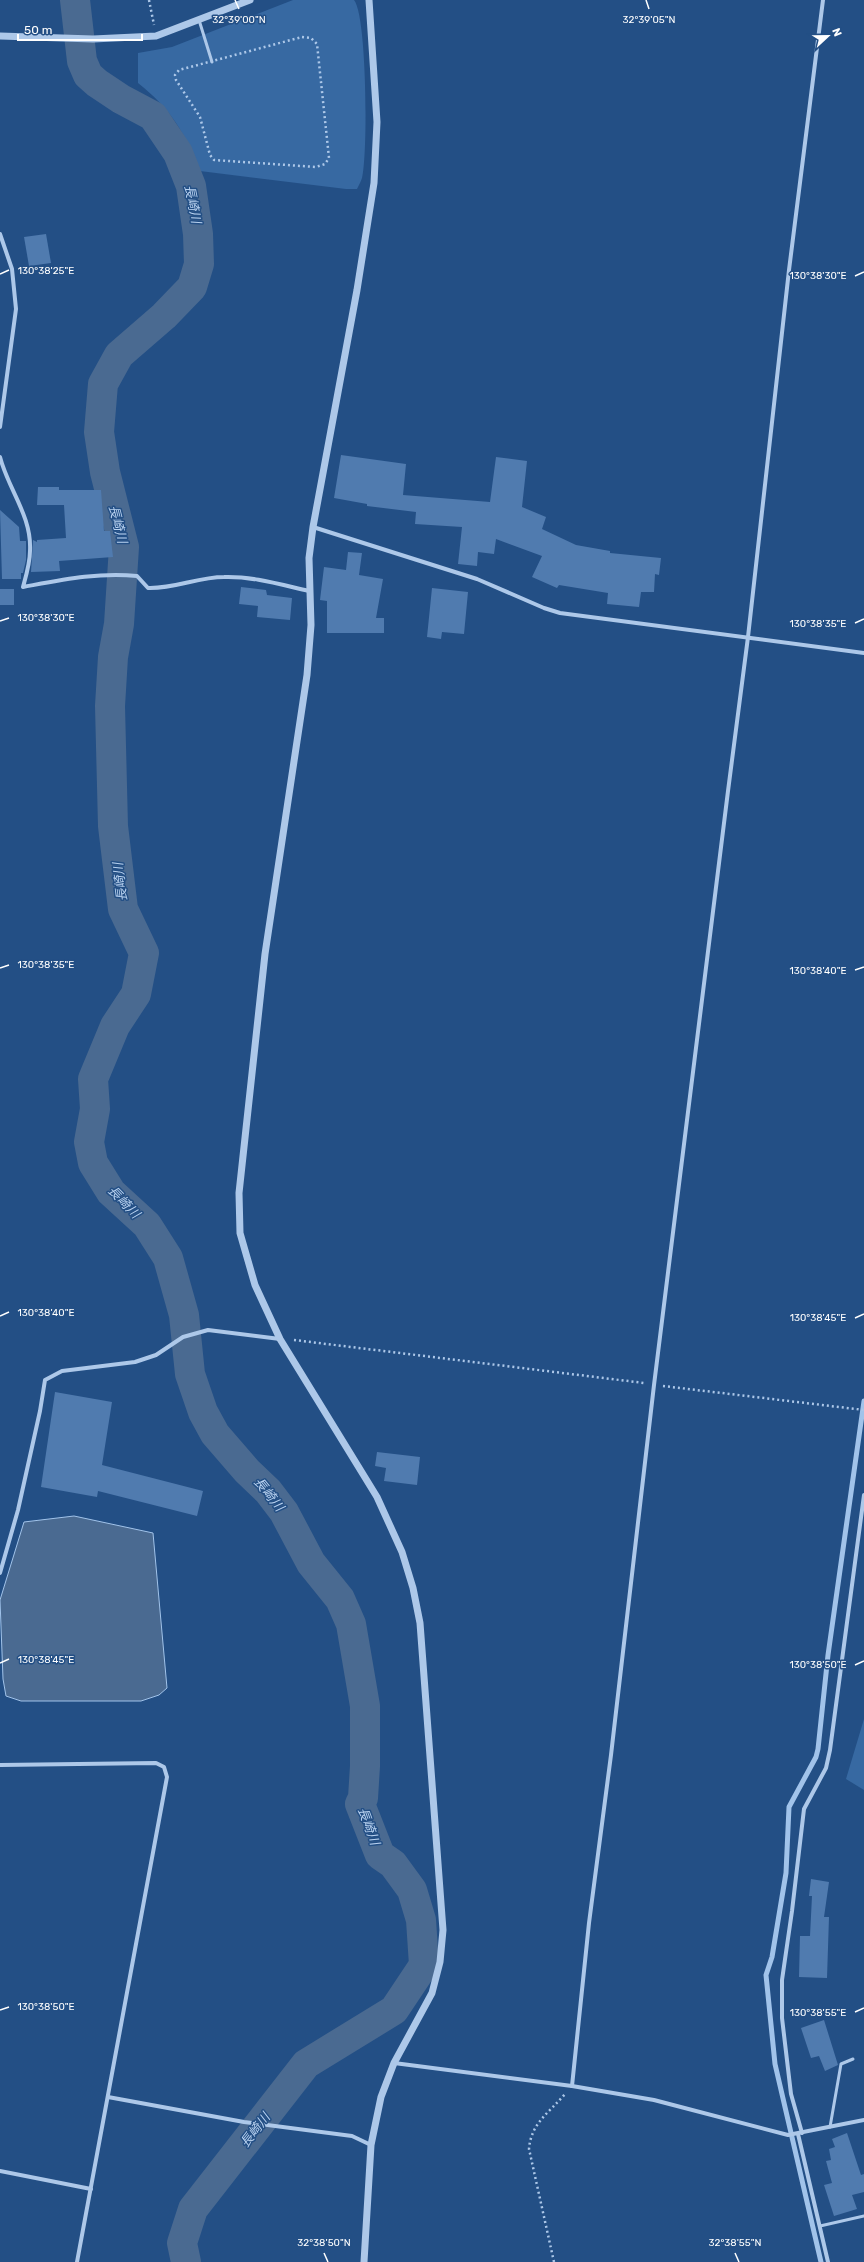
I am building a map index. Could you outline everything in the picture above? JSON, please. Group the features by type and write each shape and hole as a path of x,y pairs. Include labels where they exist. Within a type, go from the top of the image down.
{"street":[{"path":"0,36 93,39 156,36 250,0"},
{"path":"364,2262 372,2145 381,2097 394,2063 432,1994 440,1962 443,1930 420,1623 413,1588 402,1552 377,1497 280,1339 252,1277 240,1233 239,1194 265,954 307,675 311,625 309,591 313,528 357,290 374,183 377,122 369,0"},
{"path":"572,2086 589,1923 611,1755 654,1385 748,637 789,270 823,0"},
{"path":"0,234 12,269 16,309 0,427"},
{"path":"0,457 4,471 27,522 30,551 23,587 85,576 115,574 137,576 148,588 161,589 224,577 268,582 309,591"},
{"path":"313,528 477,579 544,608 560,613 864,653"},
{"path":"0,1573 18,1510 40,1411 45,1380 62,1371 135,1362 156,1355 184,1337 208,1330 280,1339"},
{"path":"828,2262 798,2134 791,2094 782,2018 782,1980 804,1809 826,1768 830,1750 864,1495"},
{"path":"0,1765 156,1763 164,1767 167,1777 77,2262"},
{"path":"394,2063 572,2086 654,2100 788,2135 864,2120"},
{"path":"108,2097 244,2122 352,2136 372,2145"},
{"path":"0,2171 91,2189"}],"lane":[{"path":"199,20 212,62"},
{"path":"830,2127 841,2064 853,2059"},
{"path":"820,2226 864,2216"}],"path":[{"path":"149,0 156,36"},
{"path":"302,37 311,38 317,44 323,96 329,158 325,164 316,167 214,160 210,155 200,117 176,80 175,75 179,70 212,62 302,37"},
{"path":"280,1339 300,1340 864,1410"},
{"path":"554,2262 528,2149 530,2136 538,2123 572,2086"}],"shaded area":[{"path":"293,0 354,0 358,11 362,31 364,57 366,115 364,164 362,178 357,189 346,189 200,171 176,122 160,103 138,83 138,53 172,47"},
{"path":"74,1516 153,1533 167,1688 159,1695 141,1701 21,1701 6,1696 3,1679 0,1600 24,1522"},
{"path":"864,1719 864,1790 846,1779"}],"building":[{"path":"46,234 51,263 29,266 24,237"},
{"path":"341,455 406,464 403,495 490,502 496,457 527,461 522,507 546,517 542,529 576,545 610,551 610,553 661,558 659,575 655,574 654,592 641,592 639,607 607,604 608,593 559,585 557,588 532,577 542,556 496,539 494,554 478,552 477,566 458,564 462,527 415,524 416,512 367,506 367,504 334,498"},
{"path":"38,487 59,487 59,490 101,490 104,531 110,531 113,557 59,561 60,571 31,572 33,540 37,542 37,540 66,538 64,505 37,505"},
{"path":"0,510 19,527 20,541 26,541 26,560 23,573 21,573 21,579 2,579"},
{"path":"348,552 362,553 359,575 383,579 376,618 384,618 384,633 327,633 327,601 320,600 324,567 346,570"},
{"path":"241,587 266,590 267,595 292,598 290,620 257,617 258,606 239,604"},
{"path":"432,588 468,592 464,634 442,632 441,639 427,637"},
{"path":"0,589 14,589 14,605 0,605"},
{"path":"55,1392 112,1402 102,1465 203,1491 197,1516 98,1491 97,1497 41,1487"},
{"path":"377,1452 420,1457 417,1485 384,1481 386,1468 375,1466"},
{"path":"811,1879 829,1882 824,1917 829,1917 827,1978 799,1977 800,1936 810,1936 812,1896 809,1896"},
{"path":"824,2020 838,2065 825,2071 819,2056 811,2058 801,2028"},
{"path":"847,2133 861,2175 864,2174 864,2192 852,2195 857,2209 834,2216 824,2185 832,2183 826,2161 831,2160 829,2149 835,2147 832,2139"}],"waterway":[{"name":"長崎川","path":"75,0 82,61 88,75 121,99 153,116 178,153 191,186 198,234 199,264 192,287 164,316 119,355 103,384 99,432 105,472 124,547 119,624 113,657 110,706 113,826 123,909 144,953 136,994 115,1026 93,1079 95,1109 89,1142 93,1163 111,1192 147,1225 168,1258 184,1315 190,1374 203,1412 215,1434 247,1471 268,1491 284,1512 311,1563 340,1599 351,1624 365,1706 365,1766 363,1798 360,1804 380,1855 393,1864 412,1890 421,1920 424,1965 394,2010 306,2064 193,2209 182,2243 186,2262"},
{"path":"821,2262 775,2064 766,1975 772,1957 786,1873 789,1807 816,1757 818,1749 828,1655 864,1401"}]}
